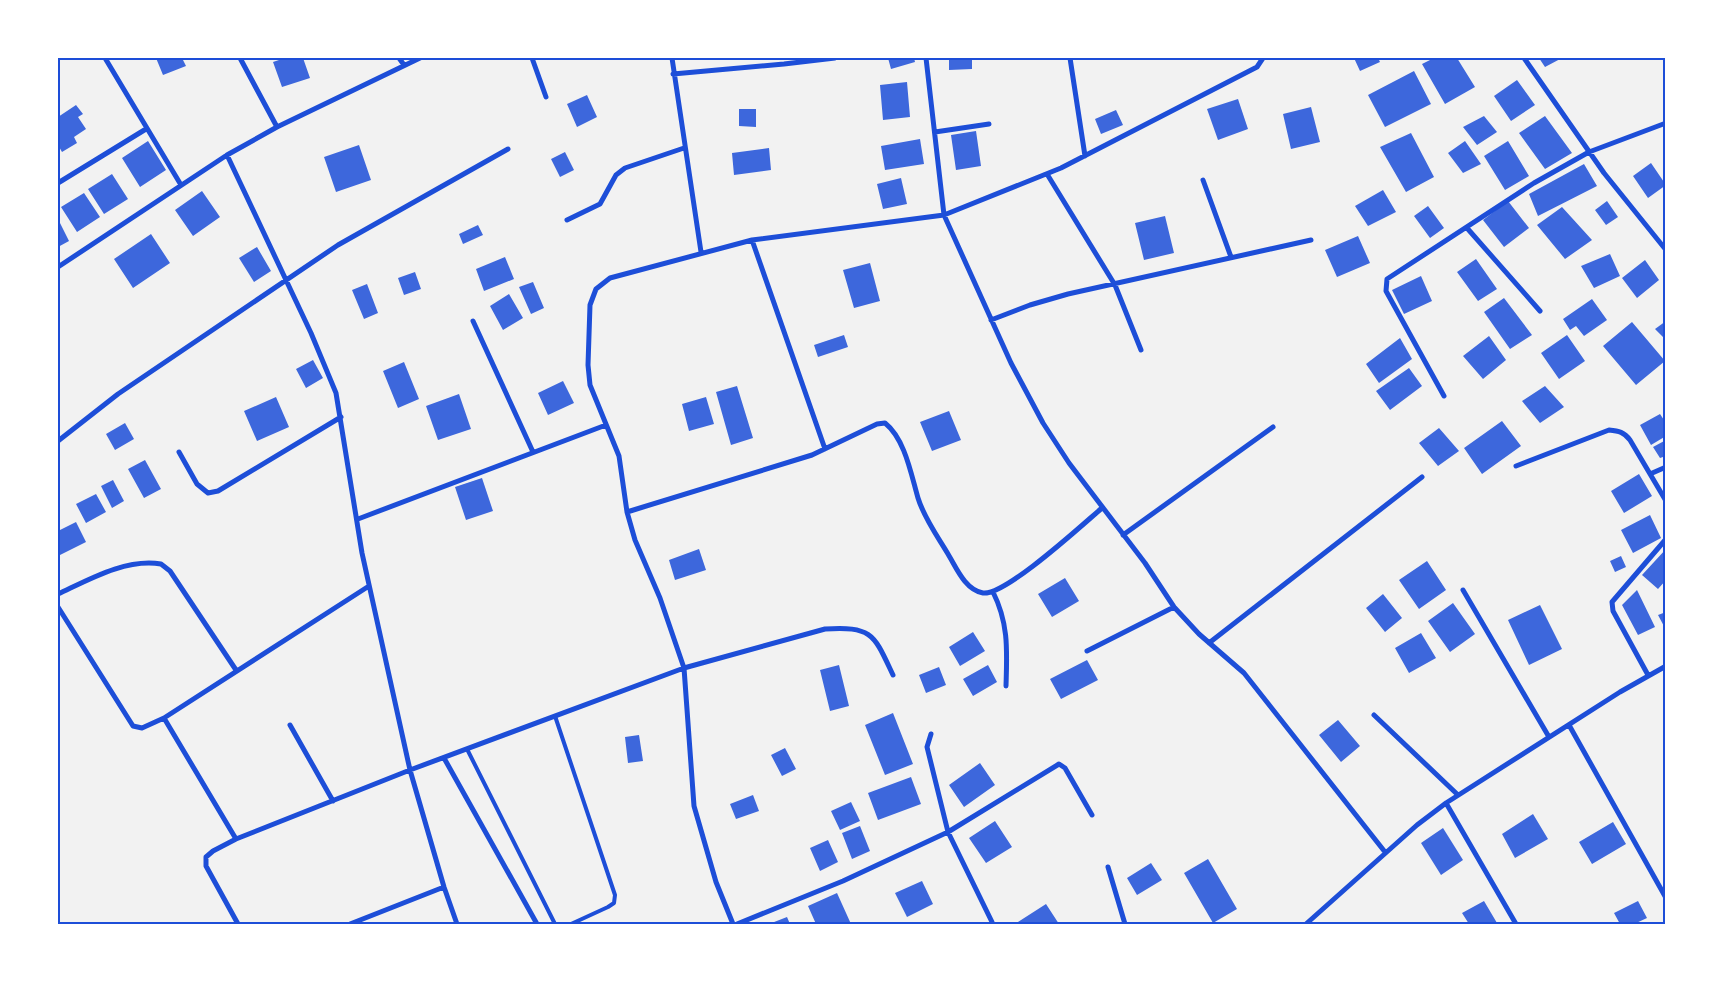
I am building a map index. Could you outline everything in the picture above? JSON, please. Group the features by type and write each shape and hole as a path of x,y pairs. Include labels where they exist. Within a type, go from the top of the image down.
{"street":[{"path":"105,58 181,185"},
{"path":"240,58 277,127"},
{"path":"399,58 404,65"},
{"path":"58,267 227,155 277,127 420,58"},
{"path":"532,58 546,97"},
{"path":"672,58 701,252"},
{"path":"673,74 835,58"},
{"path":"926,58 944,215 991,320 1043,423 1174,607 1244,673 1386,852"},
{"path":"1070,58 1085,156"},
{"path":"733,924 716,882 694,806 684,668 626,512 619,456 590,385 590,305 596,288 610,278 701,252 752,240 944,215 1047,174 1085,156 1257,67 1263,58"},
{"path":"1524,58 1589,152 1666,250"},
{"path":"1444,396 1389,297 1385,282 1534,183 1589,152 1666,122"},
{"path":"934,132 989,124"},
{"path":"58,183 146,129"},
{"path":"567,220 600,204 616,175 625,168 684,148"},
{"path":"58,441 118,394 338,245 508,150"},
{"path":"227,155 284,281 328,370 336,393 368,586 379,623 410,770 444,887 457,924"},
{"path":"1047,174 1115,285 1141,350"},
{"path":"1203,180 1232,257"},
{"path":"1467,228 1540,312"},
{"path":"752,240 825,449"},
{"path":"991,320 1042,301 1311,240"},
{"path":"473,321 533,452"},
{"path":"179,452 197,484 208,493 218,490 341,418"},
{"path":"626,512 795,460 825,449 877,424 885,423 896,434 910,469 920,504 963,578 968,585 982,593 992,592 1011,583 1102,508"},
{"path":"358,519 606,424"},
{"path":"1122,535 1273,427"},
{"path":"1516,466 1609,430 1624,433 1666,501"},
{"path":"1650,474 1666,467"},
{"path":"1210,643 1422,477"},
{"path":"1648,675 1613,611 1612,602 1621,588 1666,539"},
{"path":"58,594 132,565 161,564 170,571 236,670"},
{"path":"58,607 133,726 142,728 164,718 368,586"},
{"path":"1463,590 1549,738"},
{"path":"992,592 1002,612 1006,630 1006,686"},
{"path":"1087,651 1174,607"},
{"path":"238,924 206,866 206,857 213,851 236,839 410,770 684,668 825,629 846,628 869,633 877,640 893,675"},
{"path":"1306,924 1386,852 1446,803 1648,675 1666,666"},
{"path":"1374,715 1458,795"},
{"path":"164,718 236,839"},
{"path":"290,724 333,801"},
{"path":"1569,725 1666,898"},
{"path":"931,734 927,748 948,832 992,922"},
{"path":"444,758 537,924"},
{"path":"737,924 843,881 948,832 1060,764 1065,768 1092,815"},
{"path":"1446,803 1516,924"},
{"path":"1108,867 1125,924"},
{"path":"350,924 444,887"}],"lane":[{"path":"555,716 615,895 614,904 571,924"},
{"path":"467,749 555,924"}],"building":[{"path":"156,58 182,58 186,66 163,75"},
{"path":"285,58 303,58 310,78 282,87 273,62"},
{"path":"888,58 914,58 915,62 891,69"},
{"path":"949,58 972,58 972,69 949,70"},
{"path":"1354,58 1378,58 1380,62 1360,71"},
{"path":"1434,58 1457,58 1475,87 1445,104 1422,64"},
{"path":"1539,58 1562,58 1545,67"},
{"path":"1414,71 1431,104 1385,127 1368,95"},
{"path":"1517,80 1535,105 1511,121 1494,96"},
{"path":"907,82 910,117 883,120 880,85"},
{"path":"587,95 597,117 577,127 567,104"},
{"path":"1238,99 1248,129 1218,140 1207,109"},
{"path":"76,105 83,114 78,117 86,129 74,137 77,143 62,152 58,145 58,117"},
{"path":"1311,107 1320,142 1291,149 1283,114"},
{"path":"739,109 756,109 756,127 739,126"},
{"path":"1116,110 1123,125 1101,134 1095,119"},
{"path":"1484,116 1497,132 1477,145 1463,127"},
{"path":"1545,116 1572,153 1545,169 1519,133"},
{"path":"976,131 981,166 956,170 951,135"},
{"path":"1411,133 1434,177 1406,192 1380,147"},
{"path":"920,139 924,164 885,170 881,146"},
{"path":"148,141 166,170 140,187 122,158"},
{"path":"1465,141 1481,164 1463,173 1448,153"},
{"path":"1508,141 1529,176 1505,190 1484,156"},
{"path":"359,145 371,180 336,192 324,157"},
{"path":"769,148 771,170 734,175 732,153"},
{"path":"565,152 574,170 560,177 551,159"},
{"path":"1651,163 1666,185 1648,198 1633,176"},
{"path":"1584,164 1597,186 1538,216 1529,194"},
{"path":"112,174 128,199 104,214 88,189"},
{"path":"901,178 907,204 883,209 877,184"},
{"path":"1383,190 1396,212 1368,226 1355,206"},
{"path":"202,191 220,217 193,236 175,210"},
{"path":"84,193 100,217 77,232 61,207"},
{"path":"1508,201 1529,228 1504,247 1483,220"},
{"path":"1607,201 1618,217 1606,225 1595,210"},
{"path":"1428,206 1444,228 1430,238 1414,216"},
{"path":"1562,207 1592,240 1565,259 1537,225"},
{"path":"1165,216 1174,253 1144,260 1135,223"},
{"path":"58,219 69,241 58,247"},
{"path":"478,225 483,235 463,244 459,234"},
{"path":"151,234 170,263 133,288 114,259"},
{"path":"1358,236 1370,263 1337,277 1325,250"},
{"path":"257,247 271,271 254,282 239,258"},
{"path":"1610,254 1620,276 1594,288 1581,266"},
{"path":"505,257 514,279 484,291 476,269"},
{"path":"1476,259 1497,289 1478,301 1457,272"},
{"path":"1645,260 1659,280 1637,298 1622,278"},
{"path":"870,263 880,301 854,308 843,270"},
{"path":"415,272 421,289 404,295 398,278"},
{"path":"1421,276 1432,301 1404,314 1392,290"},
{"path":"533,282 544,308 531,314 519,287"},
{"path":"367,284 378,313 364,319 352,290"},
{"path":"509,294 523,318 503,330 490,306"},
{"path":"1504,298 1532,335 1510,349 1484,312"},
{"path":"1592,299 1607,320 1584,336 1576,326 1570,330 1563,319"},
{"path":"1666,321 1666,340 1655,329"},
{"path":"1632,322 1665,361 1636,385 1603,346"},
{"path":"844,335 848,347 818,357 814,345"},
{"path":"1567,335 1585,361 1559,379 1541,353"},
{"path":"1489,336 1506,360 1483,379 1463,356"},
{"path":"1400,338 1412,359 1379,383 1366,364"},
{"path":"313,360 323,378 306,388 296,369"},
{"path":"404,362 419,399 398,408 383,371"},
{"path":"1409,368 1422,386 1390,410 1376,391"},
{"path":"563,381 574,403 548,415 538,393"},
{"path":"737,386 753,438 731,445 716,392"},
{"path":"1545,386 1564,407 1540,423 1522,401"},
{"path":"459,394 471,429 438,440 426,406"},
{"path":"276,397 289,427 257,441 244,411"},
{"path":"706,397 714,424 689,431 682,404"},
{"path":"949,411 961,440 932,451 920,422"},
{"path":"1660,414 1666,423 1666,436 1651,445 1640,425"},
{"path":"1502,421 1521,446 1482,474 1464,448"},
{"path":"125,423 134,439 115,450 106,434"},
{"path":"1439,428 1459,451 1438,466 1419,443"},
{"path":"1666,440 1666,456 1660,458 1653,447"},
{"path":"145,460 161,489 144,498 128,469"},
{"path":"1639,474 1652,496 1624,513 1611,491"},
{"path":"482,478 493,511 466,520 455,487"},
{"path":"113,480 124,501 112,508 101,486"},
{"path":"96,494 106,512 86,523 76,504"},
{"path":"1650,515 1661,538 1633,553 1621,530"},
{"path":"76,522 86,542 58,556 58,531"},
{"path":"699,549 706,570 675,580 669,560"},
{"path":"1666,549 1666,580 1658,589 1642,575"},
{"path":"1621,556 1626,567 1615,572 1610,561"},
{"path":"1427,561 1446,590 1419,609 1399,580"},
{"path":"1065,578 1079,601 1052,617 1038,594"},
{"path":"1637,590 1655,627 1638,635 1622,605"},
{"path":"1383,594 1402,618 1385,632 1366,608"},
{"path":"1453,603 1475,634 1450,652 1428,621"},
{"path":"1540,605 1562,649 1529,665 1508,620"},
{"path":"1666,612 1666,630 1658,615"},
{"path":"973,632 985,651 960,666 949,647"},
{"path":"1421,633 1436,658 1409,673 1395,648"},
{"path":"1087,660 1098,680 1061,699 1050,679"},
{"path":"839,665 849,706 830,711 820,670"},
{"path":"988,665 997,682 973,696 963,679"},
{"path":"939,667 946,685 926,693 919,675"},
{"path":"893,713 913,764 885,775 865,725"},
{"path":"1338,720 1360,746 1341,762 1319,735"},
{"path":"639,735 643,761 628,763 625,737"},
{"path":"785,748 796,769 782,776 771,755"},
{"path":"980,763 995,785 964,807 949,785"},
{"path":"911,777 921,804 878,820 868,793"},
{"path":"753,795 759,811 736,819 730,804"},
{"path":"851,802 860,821 840,830 831,811"},
{"path":"1533,814 1548,839 1515,858 1502,834"},
{"path":"995,821 1012,847 986,863 969,838"},
{"path":"1613,822 1626,844 1592,864 1579,842"},
{"path":"860,826 870,851 852,859 842,833"},
{"path":"1443,828 1463,860 1441,875 1421,843"},
{"path":"828,840 838,862 820,871 810,848"},
{"path":"1208,859 1237,909 1213,923 1184,873"},
{"path":"1151,863 1162,880 1137,895 1127,878"},
{"path":"922,881 933,904 907,917 895,893"},
{"path":"837,893 851,924 816,924 808,906"},
{"path":"1484,901 1497,923 1469,924 1462,913"},
{"path":"1638,901 1647,918 1634,924 1620,924 1614,913"},
{"path":"1046,904 1059,924 1015,924"},
{"path":"787,917 790,924 769,924"}]}
